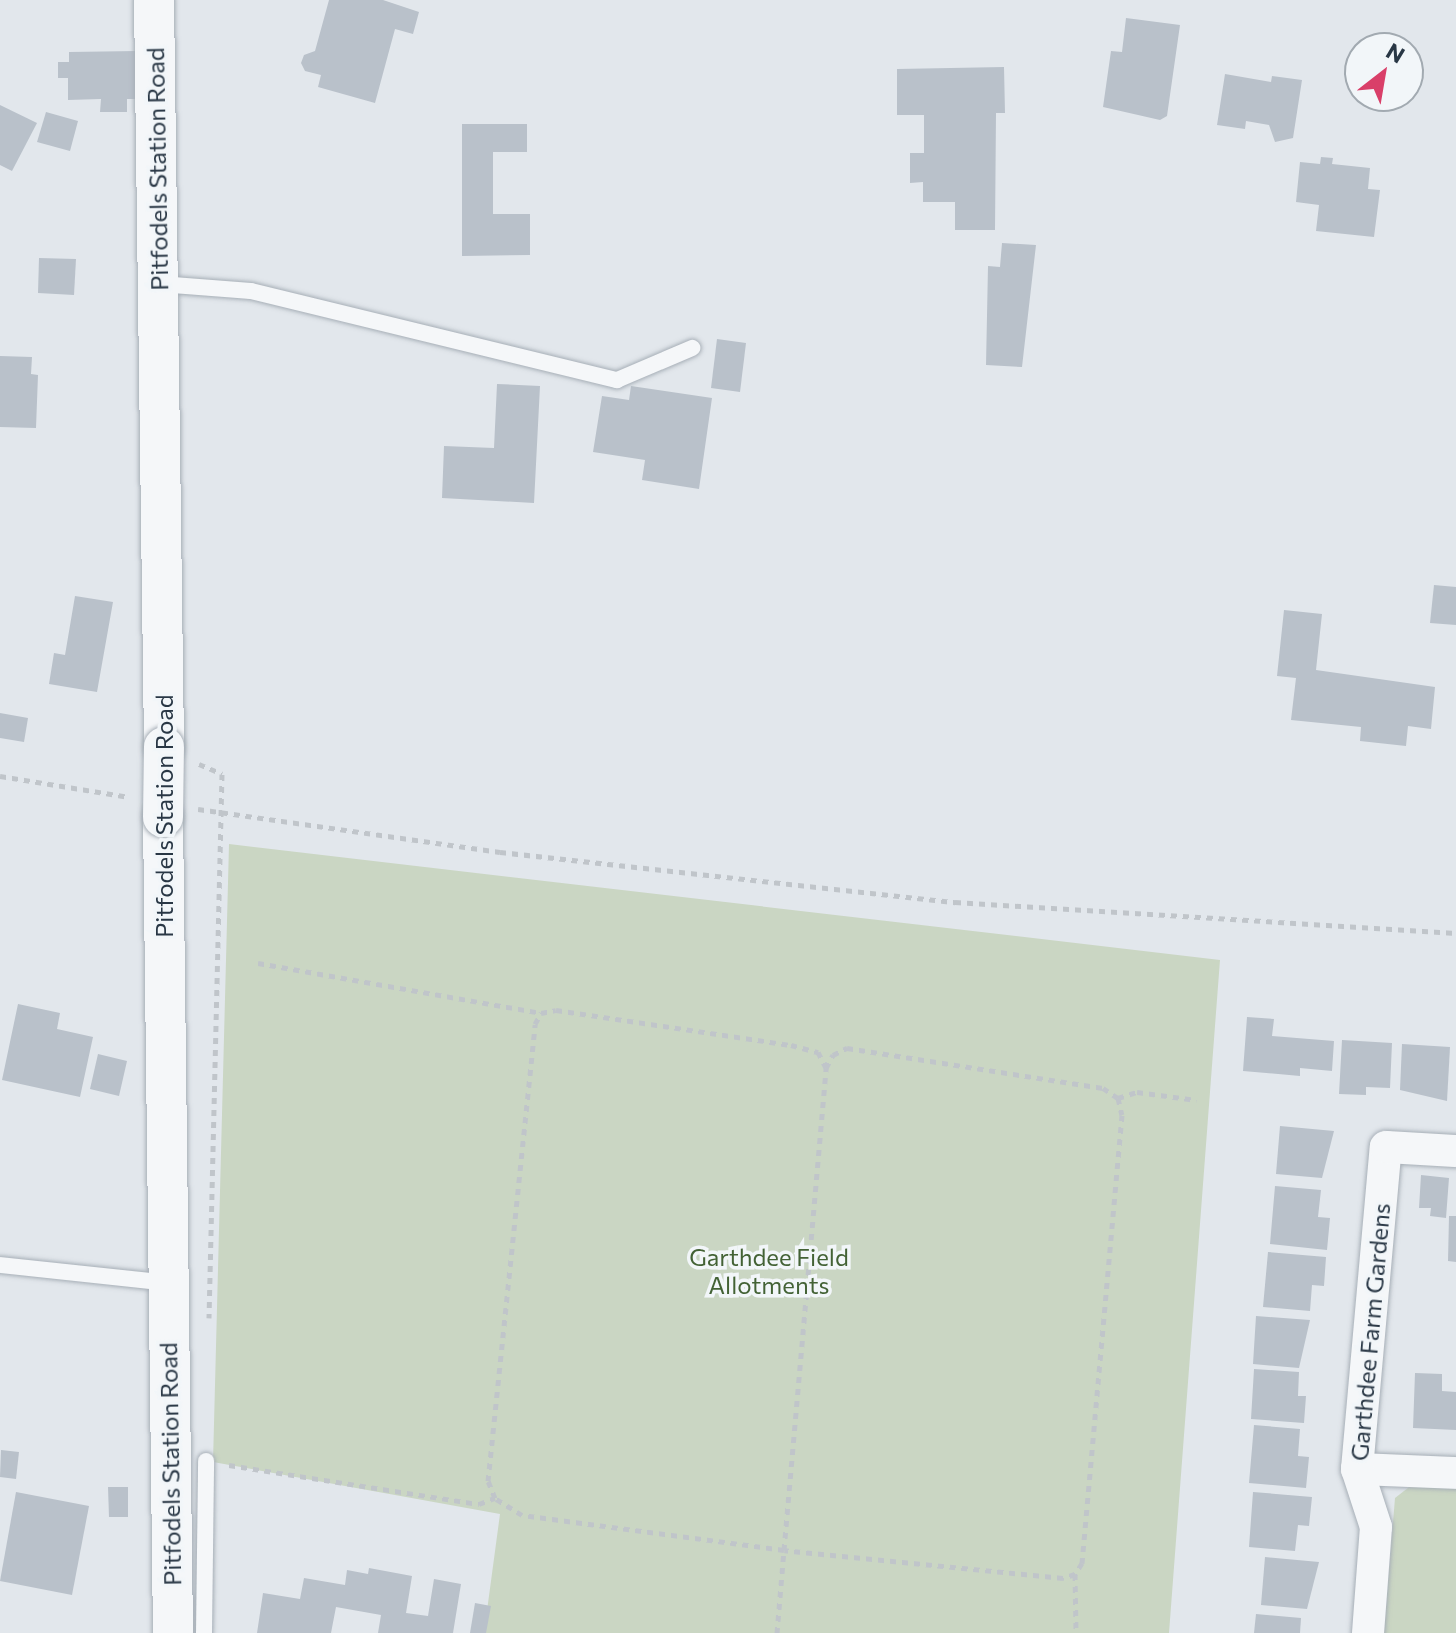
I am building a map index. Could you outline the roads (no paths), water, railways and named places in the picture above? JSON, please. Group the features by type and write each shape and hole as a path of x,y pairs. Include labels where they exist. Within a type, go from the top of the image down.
{"street":[{"name":"Pitfodels Station Road","path":"154,0 160,284 173,1633"},
{"name":"Garthdee Farm Gardens","path":"1368,1633 1376,1527 1357,1469 1386,1147 1456,1151"},
{"path":"1357,1469 1456,1473"}],"lane":[{"path":"160,284 251,291 617,380 692,348"},
{"path":"0,1265 168,1283"},
{"path":"204,1633 206,1461"}],"park label":[{"name":"Garthdee Field Allotments","path":"769,1271"}]}
